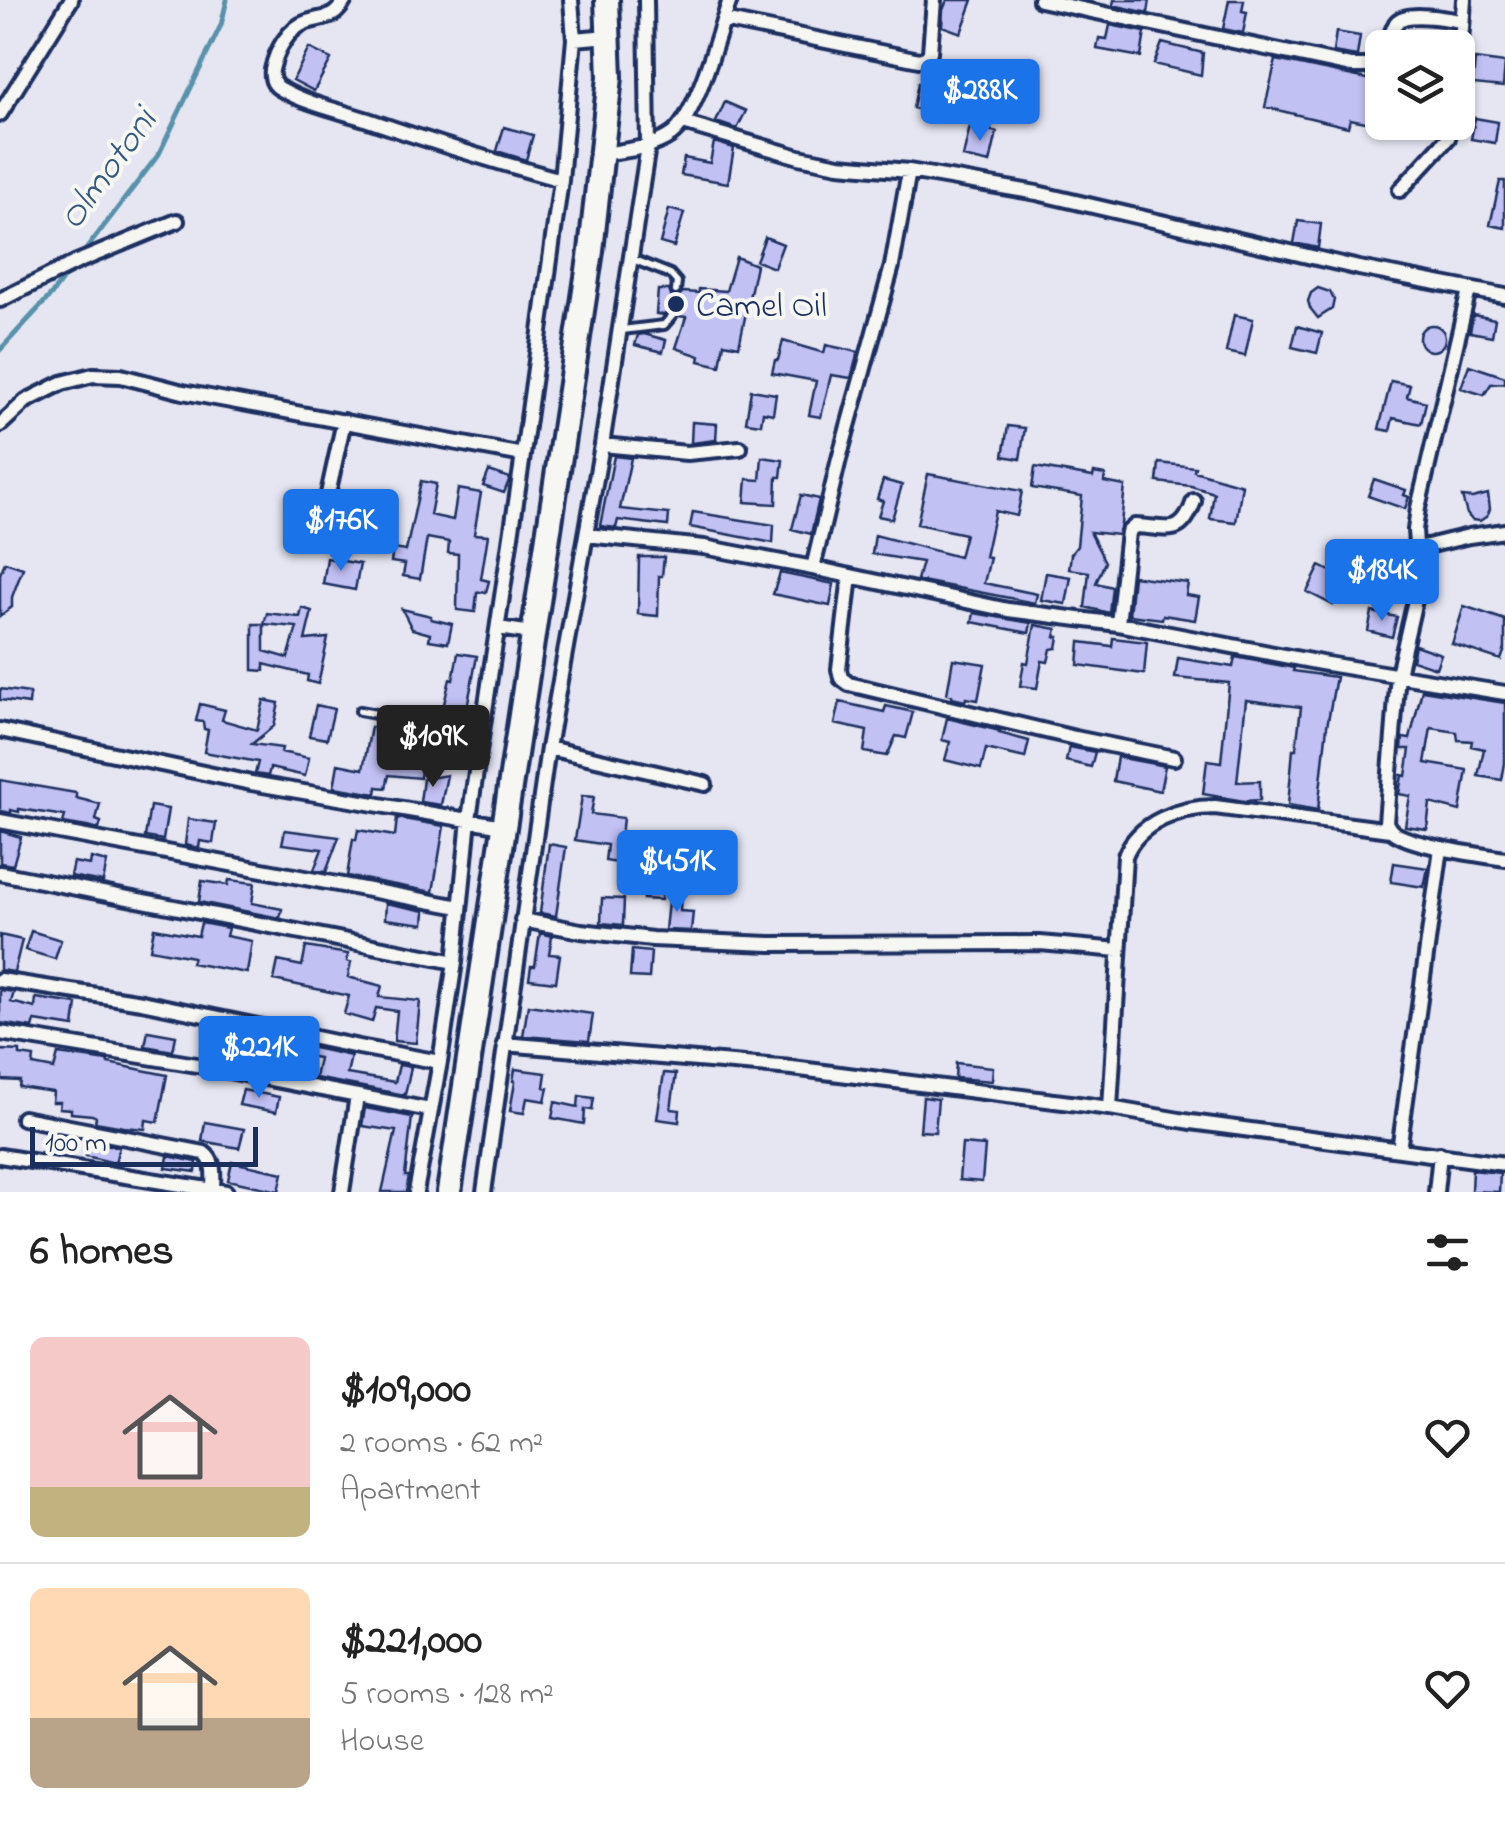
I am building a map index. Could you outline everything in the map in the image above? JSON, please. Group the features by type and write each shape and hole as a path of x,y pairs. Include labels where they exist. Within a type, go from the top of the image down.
{"highway":[{"path":"449,1192 603,154 610,77 607,0"}],"street":[{"path":"0,114 70,0"},
{"path":"345,0 338,12 293,29 272,68 278,88 435,143 561,180"},
{"path":"416,1192 455,962 469,819 561,180 574,39 571,0"},
{"path":"484,1192 548,748 602,445 648,146 646,0"},
{"path":"603,154 648,146 684,124 730,0"},
{"path":"723,20 919,60 930,52 934,0"},
{"path":"1040,0 1365,66"},
{"path":"1461,30 1464,0"},
{"path":"1393,30 1402,18 1411,16 1462,21"},
{"path":"574,39 610,36"},
{"path":"684,124 798,157 1036,193 1359,268 1505,296"},
{"path":"1400,190 1446,140"},
{"path":"813,568 892,266 908,171"},
{"path":"0,300 76,262 177,221"},
{"path":"1390,830 1386,822 1398,674 1418,576 1418,508 1469,290"},
{"path":"0,425 26,402 62,383 94,375 122,376 183,392 524,455"},
{"path":"324,517 344,421"},
{"path":"602,445 687,453 740,448"},
{"path":"1118,624 1128,532 1135,526 1180,526 1188,518 1194,501"},
{"path":"1415,549 1505,531"},
{"path":"586,535 704,547 1008,610 1118,624 1505,693"},
{"path":"850,576 839,669 841,678 849,684 1174,758"},
{"path":"498,628 532,633"},
{"path":"0,730 251,783 503,826"},
{"path":"548,748 705,784"},
{"path":"1110,1108 1126,856 1129,845 1150,826 1197,807 1214,807 1390,830 1441,848 1505,859"},
{"path":"0,821 460,907"},
{"path":"1399,1150 1441,848"},
{"path":"0,873 455,962"},
{"path":"522,920 652,939 770,944 1040,943 1119,950"},
{"path":"0,980 142,1002 440,1062"},
{"path":"0,1033 203,1066 430,1110"},
{"path":"504,1044 792,1068 1505,1164"},
{"path":"342,1192 357,1096"},
{"path":"0,1156 220,1191 213,1165 204,1153 23,1118"},
{"path":"1436,1192 1440,1154"}],"lane":[{"path":"629,258 670,274 676,291"},
{"path":"619,330 664,325 672,316"},
{"path":"360,712 482,734"}],"building":[{"path":"947,0 973,0 961,33 942,26"},
{"path":"1114,0 1150,0 1148,13 1113,5"},
{"path":"1229,0 1244,0 1242,11 1247,12 1243,33 1223,29"},
{"path":"1110,25 1145,32 1141,57 1097,49 1099,38 1107,39"},
{"path":"1336,32 1360,36 1357,56 1333,52"},
{"path":"1162,43 1203,53 1201,75 1154,64"},
{"path":"309,48 331,59 314,91 293,80"},
{"path":"1475,59 1505,63 1503,87 1475,84"},
{"path":"1276,60 1365,78 1365,122 1350,119 1348,127 1265,107"},
{"path":"918,83 957,92 951,117 913,108"},
{"path":"725,102 746,111 737,129 716,122"},
{"path":"1475,118 1498,122 1495,143 1475,140"},
{"path":"970,126 997,132 990,163 963,157"},
{"path":"504,127 533,135 526,160 497,151"},
{"path":"714,142 734,148 728,183 681,175 684,158 710,163"},
{"path":"1500,181 1505,181 1505,228 1490,225"},
{"path":"669,209 684,213 674,247 660,243"},
{"path":"1298,221 1321,224 1318,248 1294,243"},
{"path":"765,237 783,244 774,268 756,261"},
{"path":"736,257 756,265 739,346 724,343 720,366 699,361 700,356 676,348 686,317 672,309 664,315 656,314 658,290 669,290 676,298 683,292 699,293 699,289 726,291"},
{"path":"1318,288 1330,292 1334,300 1332,309 1318,318 1308,301"},
{"path":"1234,315 1253,319 1245,356 1226,352"},
{"path":"1473,315 1495,319 1492,336 1470,332"},
{"path":"1432,325 1441,329 1445,338 1441,347 1432,351 1423,347 1419,338 1423,329"},
{"path":"1297,326 1322,333 1317,353 1292,347"},
{"path":"638,335 666,340 663,352 635,345"},
{"path":"783,341 824,353 826,345 858,352 851,378 831,375 821,417 809,415 816,381 772,373"},
{"path":"1469,365 1505,377 1505,383 1491,384 1484,395 1461,388"},
{"path":"1391,381 1410,385 1407,397 1426,402 1421,424 1393,418 1390,431 1379,429"},
{"path":"751,390 776,394 773,414 763,412 761,424 746,422"},
{"path":"692,422 717,424 716,440 691,443"},
{"path":"1008,426 1025,428 1020,459 1003,456"},
{"path":"614,456 631,458 620,509 669,514 668,526 618,520 616,528 600,526"},
{"path":"762,457 783,460 781,477 777,477 776,504 745,502 747,479 760,480"},
{"path":"1159,463 1195,467 1194,471 1242,485 1236,522 1210,519 1214,493 1157,482"},
{"path":"1035,467 1093,477 1094,473 1105,475 1104,482 1125,486 1118,535 1090,532 1105,562 1096,583 1112,587 1109,613 1085,607 1089,572 1069,569 1071,554 1077,546 1082,496 1032,488"},
{"path":"489,471 510,478 504,493 483,486"},
{"path":"928,474 1022,491 1017,516 995,511 984,583 1037,594 1035,603 917,580 922,562 872,554 875,535 959,557 965,534 917,524"},
{"path":"1374,479 1406,490 1404,495 1409,497 1405,509 1368,496"},
{"path":"883,480 902,485 892,519 878,516 883,501 877,499"},
{"path":"421,481 436,484 430,515 453,520 458,489 481,493 474,534 488,535 481,579 489,581 486,592 477,593 475,612 457,610 458,554 448,553 449,542 427,538 420,579 403,576 405,564 391,562 393,549 406,551"},
{"path":"1488,494 1487,516 1480,521 1472,520 1462,497"},
{"path":"801,495 819,499 811,534 792,529"},
{"path":"693,512 774,525 773,543 690,527"},
{"path":"639,557 664,557 659,576 658,616 638,614"},
{"path":"327,558 360,564 355,590 323,584"},
{"path":"5,562 23,568 12,607 0,616 0,574"},
{"path":"1320,566 1346,579 1333,605 1307,592"},
{"path":"780,573 834,584 830,606 773,594"},
{"path":"1046,573 1071,577 1066,604 1041,600"},
{"path":"1133,576 1188,583 1186,595 1199,597 1195,620 1129,615"},
{"path":"1464,606 1505,620 1501,660 1452,644"},
{"path":"302,608 312,611 305,640 328,638 318,684 307,681 308,675 264,664 264,671 253,670 253,624 264,624 267,613 300,617","holes":["264,624 297,627 288,658 264,651"]},
{"path":"402,609 452,624 448,643 429,640 430,634 412,629"},
{"path":"1372,612 1397,617 1392,637 1368,631"},
{"path":"974,613 1031,623 1029,633 972,622"},
{"path":"1035,625 1057,629 1055,637 1059,637 1048,662 1042,661 1037,688 1020,686"},
{"path":"1113,638 1147,642 1144,674 1078,665 1080,642 1112,646"},
{"path":"1415,645 1441,654 1436,668 1412,660"},
{"path":"458,653 477,656 464,724 450,721 451,714 442,712"},
{"path":"1235,657 1336,677 1318,810 1288,805 1301,707 1246,700 1237,782 1260,781 1260,800 1203,794 1207,760 1221,762 1229,683 1175,678 1178,658 1233,667"},
{"path":"953,659 985,664 978,700 965,701 947,694"},
{"path":"0,689 30,693 29,704 0,700"},
{"path":"1422,690 1505,703 1502,780 1478,776 1484,749 1471,746 1472,741 1458,740 1457,732 1431,728 1425,763 1467,770 1460,811 1430,803 1427,829 1405,826 1410,796 1399,794 1410,749 1402,749 1403,738 1410,739"},
{"path":"264,700 279,703 274,726 252,744 282,748 281,752 309,758 305,776 270,768 268,776 255,774 258,762 204,752 208,730 203,722 196,721 200,704 225,710 222,720 257,730"},
{"path":"840,702 884,712 886,706 913,712 906,738 896,736 887,756 864,752 867,731 835,724"},
{"path":"316,705 334,709 327,739 309,736"},
{"path":"947,718 1029,741 1025,758 986,749 981,769 945,760 950,742 942,740"},
{"path":"371,727 406,733 405,740 424,746 420,778 389,775 386,788 377,787 376,794 334,787 338,764 363,769"},
{"path":"1069,747 1095,752 1091,767 1066,761"},
{"path":"1117,757 1165,766 1160,791 1113,781"},
{"path":"447,775 441,805 420,802 423,779"},
{"path":"0,780 76,793 76,798 100,804 96,820 101,822 99,829 63,823 65,816 19,809 11,813 0,811"},
{"path":"582,796 594,797 591,814 623,818 618,863 605,861 607,845 575,840"},
{"path":"150,806 168,809 163,840 145,837"},
{"path":"397,818 444,826 433,892 347,876 358,830 395,836"},
{"path":"188,819 216,823 213,843 200,841 199,848 185,845"},
{"path":"285,830 339,837 326,872 314,870 322,849 282,844"},
{"path":"0,831 21,837 13,865 0,863"},
{"path":"549,844 566,847 556,916 540,913"},
{"path":"91,858 107,862 103,882 70,876 73,862 90,865"},
{"path":"1394,863 1428,868 1424,887 1391,882"},
{"path":"645,870 663,871 661,900 643,899"},
{"path":"229,880 255,883 252,903 282,909 280,918 199,902 202,881 228,885"},
{"path":"669,892 681,892 680,911 693,912 691,931 665,930"},
{"path":"602,898 624,899 623,925 601,923"},
{"path":"386,903 425,911 424,924 385,919"},
{"path":"201,923 228,928 226,936 252,941 247,973 191,963 193,957 150,949 154,928 198,936"},
{"path":"31,931 61,940 55,959 25,950"},
{"path":"540,933 552,936 549,954 560,955 556,982 529,979"},
{"path":"0,935 22,940 14,972 0,970"},
{"path":"306,947 348,954 348,977 382,986 379,997 420,1001 416,1043 394,1041 397,1011 376,1008 372,1022 344,1014 349,996 274,980 278,961 302,966"},
{"path":"632,950 651,952 649,978 630,977"},
{"path":"0,990 14,992 11,1002 35,1008 36,998 77,1004 74,1027 35,1021 33,1028 0,1023"},
{"path":"528,1005 593,1014 589,1041 523,1036"},
{"path":"221,1029 246,1034 244,1042 249,1043 243,1064 213,1058"},
{"path":"148,1031 176,1036 173,1051 145,1046"},
{"path":"309,1047 351,1056 347,1074 395,1082 399,1065 411,1067 405,1095 315,1078 319,1058 307,1056"},
{"path":"0,1050 20,1051 20,1055 34,1057 33,1065 54,1069 58,1054 167,1075 158,1122 146,1120 145,1129 124,1127 95,1122 92,1115 59,1108 60,1102 52,1102 53,1092 19,1087 20,1081 2,1080"},
{"path":"956,1063 993,1067 992,1081 955,1078"},
{"path":"515,1069 546,1073 545,1101 527,1098 524,1113 510,1111"},
{"path":"664,1073 676,1074 671,1109 680,1110 679,1122 657,1119"},
{"path":"243,1090 279,1097 276,1112 239,1105"},
{"path":"579,1096 594,1098 592,1110 585,1109 584,1124 552,1118 555,1102 578,1107"},
{"path":"923,1097 938,1099 935,1132 920,1131"},
{"path":"365,1108 412,1117 406,1192 382,1192 396,1131 362,1126"},
{"path":"205,1122 244,1129 239,1148 202,1141"},
{"path":"90,1141 119,1147 115,1163 86,1156"},
{"path":"962,1144 985,1146 982,1182 959,1180"},
{"path":"168,1156 197,1162 196,1172 166,1168"},
{"path":"232,1162 283,1173 279,1191 228,1180"},
{"path":"1472,1170 1500,1173 1499,1192 1471,1191"}],"waterway":[{"name":"Olmotoni","path":"81,256 159,154 221,25 227,0"},
{"name":"Olmotoni","path":"0,350 71,268"}],"place":[{"name":"Camel Oil","path":"676,304"}]}
